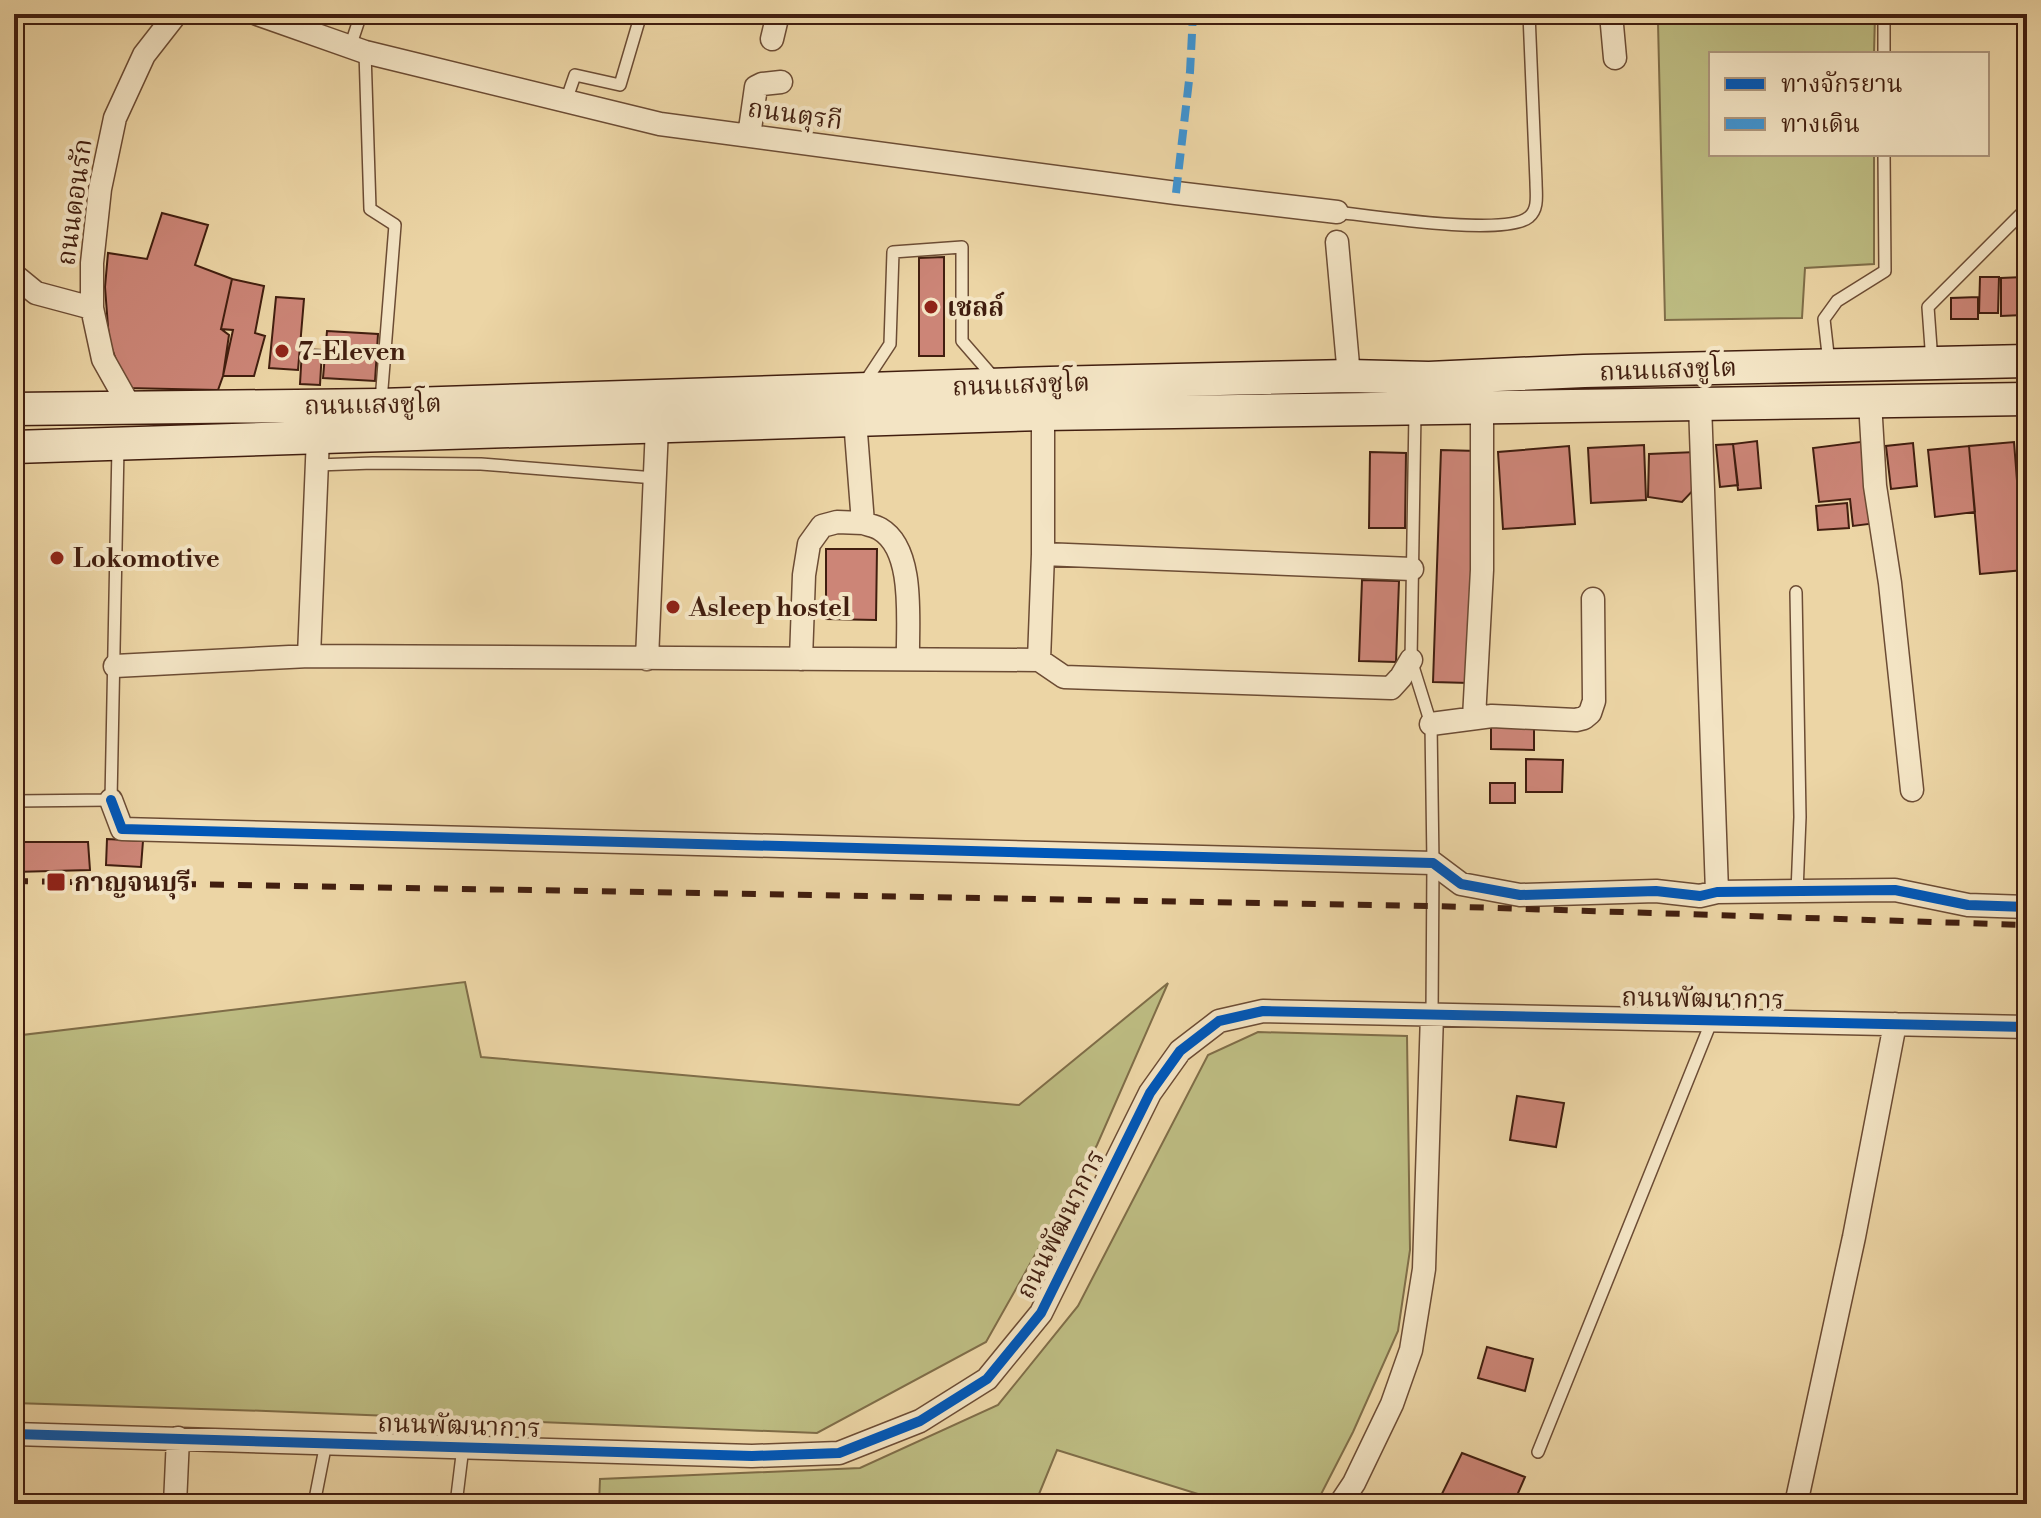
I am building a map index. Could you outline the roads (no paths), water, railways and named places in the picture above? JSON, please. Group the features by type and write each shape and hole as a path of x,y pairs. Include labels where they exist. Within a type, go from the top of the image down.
{"main road":[{"name":"ถนนแสงชูโต","path":"14,409 380,405 743,408 1046,398 1349,376 1429,378 1584,371 2027,361"},
{"path":"1584,371 1585,405"},
{"name":"ถนนแสงชูโต","path":"858,405 1000,385 1046,398 1416,408 2027,399"},
{"name":"ถนนแสงชูโต","path":"14,447 118,442 318,451 657,427 743,408"}],"street":[{"name":"ถนนดอนรัก","path":"130,407 103,359 92,308 92,263 100,189 115,118 144,55 176,14"},
{"name":"ถนนตุรกี","path":"257,14 357,49 660,124 1337,212"},
{"path":"772,39 778,14"},
{"path":"1611,14 1615,58"},
{"path":"749,136 756,87 781,82"},
{"path":"1337,242 1349,376"},
{"path":"14,275 36,293 92,308"},
{"path":"1039,660 1046,398"},
{"path":"1870,402 1875,486 1890,583 1912,790"},
{"path":"1700,404 1717,892"},
{"path":"858,405 863,523"},
{"path":"1474,718 1482,570 1482,407"},
{"path":"647,659 657,427"},
{"path":"309,656 318,451"},
{"path":"801,659 804,575 809,544 822,526 837,522 863,523 882,530 901,556 907,578 908,659"},
{"path":"1043,554 1412,569"},
{"path":"1431,724 1492,716 1584,718 1590,713 1594,701 1593,599"},
{"path":"115,666 309,656 1039,660 1064,677 1391,688 1411,660"},
{"path":"111,800 122,829 1433,863 1461,884 1520,895 1656,891 1700,896 1717,892 1895,890 1968,905 2027,907"},
{"name":"ถนนพัฒนาการ","path":"14,1434 752,1456 839,1453 920,1421 987,1379 1041,1313 1150,1093 1180,1051 1219,1021 1263,1011 2027,1027"},
{"path":"1340,1504 1354,1483 1392,1404 1411,1350 1424,1269 1432,1014"},
{"path":"1796,1504 1854,1237 1895,1024"},
{"path":"175,1504 178,1438"}],"lane":[{"path":"361,14 357,49 370,209 395,225 380,405"},
{"path":"566,101 575,75 620,85 641,14"},
{"path":"1337,212 1452,226 1509,224 1530,217 1536,209 1536,182 1529,14"},
{"path":"1884,14 1884,52"},
{"path":"1829,365 1824,319 1837,301 1885,271 1884,156"},
{"path":"1932,363 1928,307 2027,208"},
{"path":"858,405 890,344 893,252 962,247 962,341 1000,385"},
{"path":"1416,408 1411,660 1431,724 1432,1014"},
{"path":"14,801 111,800 118,442"},
{"path":"318,451 373,463 481,464 655,478"},
{"path":"1796,592 1800,817 1797,892"},
{"path":"2025,654 2027,604"},
{"path":"1538,1452 1712,1020"},
{"path":"314,1504 326,1443"},
{"path":"456,1504 463,1447"}],"railway":[{"path":"14,881 1434,906 2027,925"}],"place":[{"name":"เชลล์","path":"931,307"},
{"name":"7-Eleven","path":"282,351"},
{"name":"Lokomotive","path":"57,558"},
{"name":"Asleep hostel","path":"673,607"},
{"name":"กาญจนบุรี","path":"56,882"}]}
